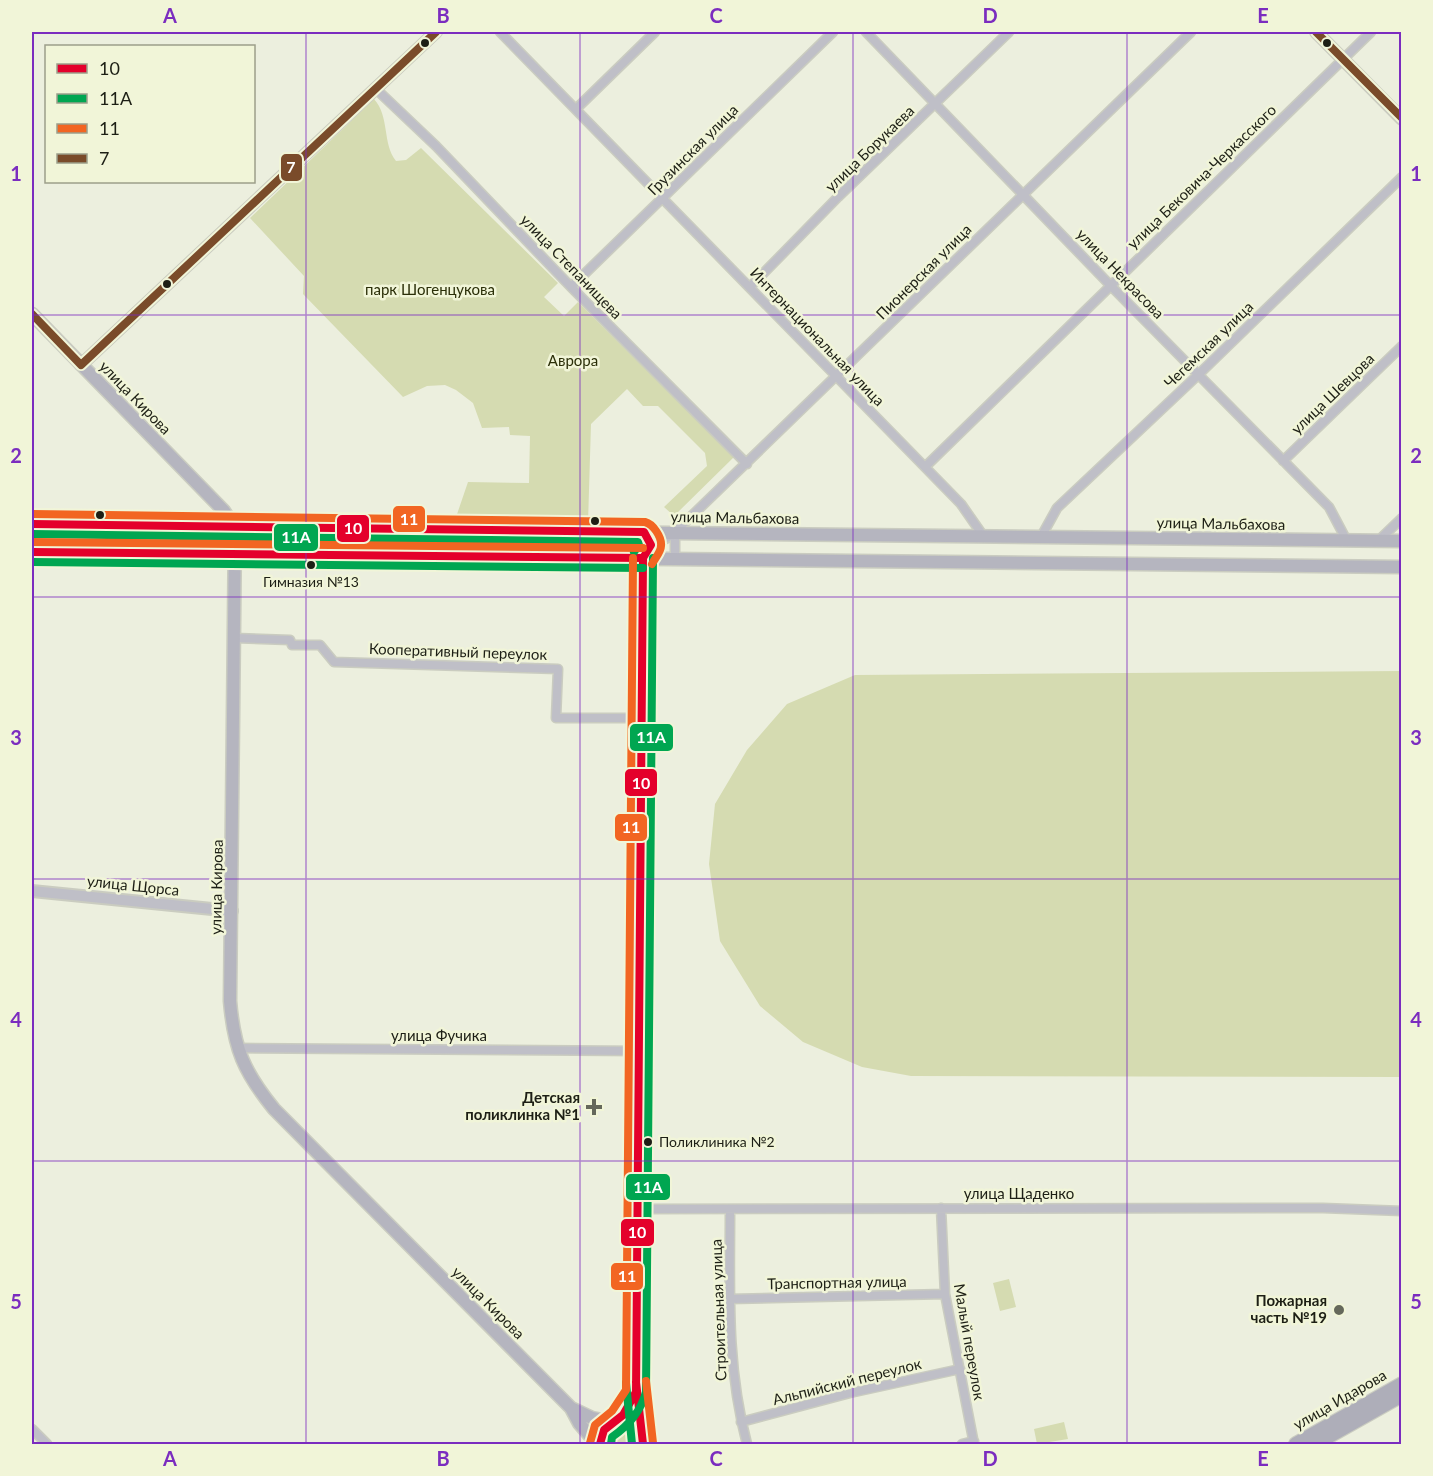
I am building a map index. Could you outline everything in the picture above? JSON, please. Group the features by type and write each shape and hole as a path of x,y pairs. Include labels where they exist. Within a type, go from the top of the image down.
{"main road":[{"name":"улица Кирова","path":"32,314 224,511 235,528 230,1001 237,1048 250,1078 274,1109 571,1408"},
{"name":"улица Мальбахова","path":"32,524 1401,541"},
{"path":"32,552 1401,567"},
{"name":"улица Идарова","path":"1296,1444 1401,1384"},
{"name":"улица Идарова","path":"1315,1444 1401,1395"},
{"path":"571,1408 592,1418 633,1424 643,1441"},
{"path":"571,1408 579,1423 599,1444"},
{"path":"599,1444 602,1433 615,1422"}],"street":[{"path":"81,365 436,32"},
{"name":"Интернациональная улица","path":"501,32 961,504 984,537"},
{"path":"576,109 655,32"},
{"name":"Грузинская улица","path":"571,287 833,32"},
{"name":"улица Некрасова","path":"866,32 1110,285 1329,507 1347,541"},
{"name":"улица Борукаева","path":"750,287 838,197 1010,32"},
{"name":"Пионерская улица","path":"675,532 1191,32"},
{"path":"1316,32 1401,119"},
{"name":"улица Бековича-Черкасского","path":"925,467 1371,32"},
{"name":"улица Степанищева","path":"376,89 436,146 571,287 747,464"},
{"name":"Чегемская улица","path":"1041,537 1057,508 1199,374 1401,177"},
{"name":"улица Шевцова","path":"1283,461 1401,346"},
{"path":"1378,541 1401,518"},
{"path":"644,532 651,545"},
{"path":"643,1441 636,1392 643,558 651,545 675,532 675,558"},
{"name":"Кооперативный переулок","path":"234,638 290,640 292,645 320,645 334,662 558,669 556,718 641,718"},
{"name":"улица Щорса","path":"32,891 232,911"},
{"name":"улица Фучика","path":"237,1048 640,1051"},
{"name":"Малый переулок","path":"941,1208 945,1294 974,1443"},
{"name":"улица Щаденко","path":"637,1209 1323,1208 1401,1211"},
{"name":"Строительная улица","path":"730,1209 730,1356 747,1444"},
{"name":"Транспортная улица","path":"729,1299 945,1294"},
{"name":"Альпийский переулок","path":"741,1422 850,1393 960,1369"},
{"path":"615,1422 636,1392"},
{"path":"32,1429 47,1444"},
{"path":"962,1444 974,1443"}],"green space":[{"name":"парк Шогенцукова","path":"374,99 382,114 389,146 396,161 406,160 421,148 558,283 544,297 564,316 578,302 734,457 674,516 664,507 707,466 705,453 658,406 643,406 627,389 591,424 588,523 454,523 468,482 529,483 530,436 510,435 509,427 482,428 473,403 445,385 427,386 403,397 303,294 304,276 250,218"},
{"path":"45,533 216,535 223,540 219,547 44,545 39,539"},
{"path":"251,534 637,539 644,544 636,552 251,549 247,547 247,536"},
{"path":"1401,671 1401,1077 911,1076 862,1067 803,1042 760,1006 720,941 709,864 715,804 747,750 787,704 855,675"},
{"path":"1009,1279 1016,1307 1000,1311 993,1283"},
{"path":"1064,1422 1068,1439 1037,1444 1034,1429"},
{"path":"619,1427 632,1432 637,1444 606,1444 611,1431"}],"transit line":[{"name":"7","path":"81,365 436,32"},
{"name":"7","path":"1316,32 1402,118"},
{"name":"7","path":"32,314 81,365"},
{"name":"11","path":"32,514 645,522 654,528 661,542 660,550 652,564"},
{"name":"10","path":"32,524 644,532 651,545 643,558"},
{"name":"11А","path":"32,534 638,542 639,545 634,552"},
{"name":"11","path":"32,542 643,548"},
{"name":"10","path":"32,552 643,558"},
{"name":"11","path":"590,1443 595,1425 612,1411 626,1390 633,558"},
{"name":"10","path":"600,1444 604,1430 623,1415 636,1392 643,558"},
{"name":"11А","path":"611,1444 612,1437 637,1412 646,1392 653,558"},
{"name":"11А","path":"32,562 643,568"},
{"name":"11","path":"646,1381 653,1443"},
{"name":"10","path":"636,1382 643,1444"},
{"name":"11А","path":"626,1383 632,1444"}],"place":[{"name":"Гимназия №13","path":"311,565"},
{"name":"Детская поликлинка №1","path":"594,1107"},
{"name":"Поликлиника №2","path":"648,1142"},
{"name":"Пожарная часть №19","path":"1339,1310"}],"park label":[{"name":"Аврора","path":"573,361"}]}
